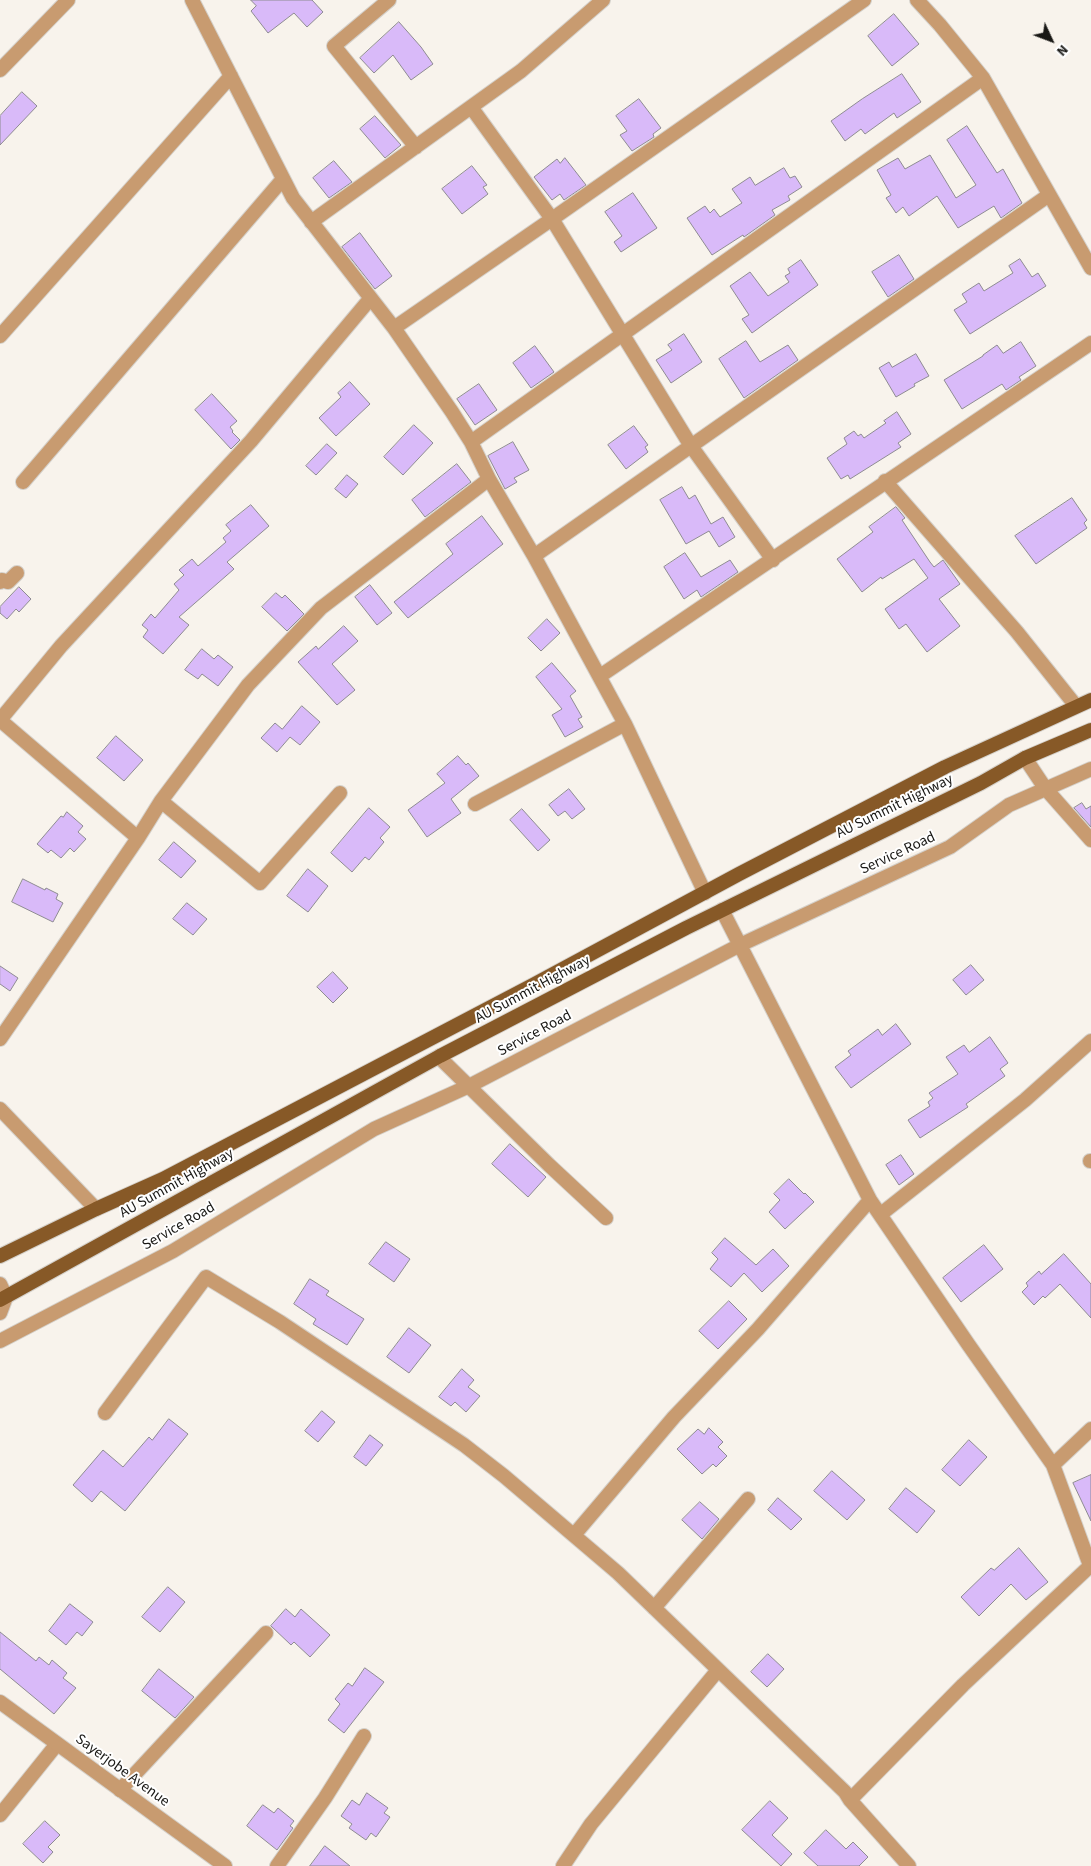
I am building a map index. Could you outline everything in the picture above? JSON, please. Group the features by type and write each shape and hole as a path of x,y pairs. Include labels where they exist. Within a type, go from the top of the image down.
{"main road":[{"name":"AU Summit Highway","path":"0,1256 163,1179 945,767 1091,700"},
{"name":"AU Summit Highway","path":"2,1293 440,1056 722,910 981,783 1025,758 1091,730"}],"street":[{"path":"0,70 68,0"},
{"path":"192,0 292,198 394,328 471,442 625,724 705,893"},
{"path":"389,0 334,46 416,147"},
{"path":"311,222 521,71 603,0"},
{"path":"394,328 864,0"},
{"path":"917,0 940,24 983,78 1091,268"},
{"path":"0,336 230,76"},
{"path":"471,442 983,78"},
{"path":"471,107 552,219 691,446 773,560"},
{"path":"23,482 283,179"},
{"path":"534,556 1050,195"},
{"path":"138,838 0,720 61,646 250,440 370,299"},
{"path":"600,676 1091,343"},
{"path":"0,1039 138,838 161,801 248,685 321,608 490,479"},
{"path":"885,481 1017,632 1076,706"},
{"path":"0,582 2,580 8,582 17,573"},
{"path":"475,804 625,724"},
{"path":"1025,758 1045,788 1091,840"},
{"name":"Service Road","path":"0,1341 173,1251 374,1129 469,1086 740,945 950,847 1009,805 1091,769"},
{"path":"161,801 260,883 340,793"},
{"path":"722,910 870,1200 1053,1465 1090,1567 963,1685 850,1800"},
{"path":"881,1214 1025,1100 1091,1041"},
{"path":"440,1056 549,1165 606,1218"},
{"path":"0,1109 96,1209"},
{"path":"574,1534 674,1417 758,1328 870,1200"},
{"path":"105,1413 206,1277 280,1322 464,1445 574,1534 618,1573 846,1792 850,1800 909,1866"},
{"path":"0,1313 2,1293"},
{"path":"1053,1465 1091,1429"},
{"path":"654,1608 748,1499"},
{"path":"120,1790 266,1633"},
{"path":"563,1866 591,1824 718,1670"},
{"name":"Sayerjobe Avenue","path":"0,1702 225,1866"},
{"path":"277,1866 326,1798 364,1736"},
{"path":"0,1815 57,1744"}],"building":[{"path":"251,0 312,0 323,12 307,27 294,13 268,33 251,11 256,6"},
{"path":"894,14 919,44 892,66 868,36"},
{"path":"399,22 433,64 411,80 393,55 374,73 360,58"},
{"path":"902,74 921,102 897,118 894,113 865,134 861,129 845,141 831,121"},
{"path":"22,92 37,106 0,145 0,116"},
{"path":"639,99 661,128 653,134 654,137 632,151 620,135 627,131 616,116"},
{"path":"375,116 401,145 385,158 360,129"},
{"path":"967,126 997,173 1003,169 1022,203 1001,218 994,206 958,228 937,196 909,216 903,207 896,213 886,198 891,195 877,170 898,158 905,169 930,155 956,198 976,185 947,140"},
{"path":"565,158 586,185 564,200 560,194 552,200 534,177 557,159 560,163"},
{"path":"334,161 352,182 329,198 313,178"},
{"path":"472,166 487,185 483,187 488,194 462,214 442,189"},
{"path":"784,168 790,178 795,176 802,187 788,196 790,200 772,210 775,215 744,237 743,235 712,255 687,218 705,206 710,213 714,209 720,217 742,203 732,189 750,177 755,185"},
{"path":"633,193 657,228 621,252 614,242 622,236 605,212"},
{"path":"360,233 392,276 375,289 342,247"},
{"path":"899,255 914,279 888,297 872,272"},
{"path":"1020,259 1032,277 1038,273 1046,286 970,334 954,310 967,302 962,294 979,283 984,291 1013,273 1009,266"},
{"path":"801,260 818,285 752,333 742,319 749,315 730,286 750,272 768,296 789,282 785,276 790,273 788,269"},
{"path":"684,334 702,362 671,383 656,360 672,350 668,345"},
{"path":"746,341 760,362 788,345 798,360 744,398 719,359"},
{"path":"1021,342 1036,366 1019,377 1021,380 1006,390 1002,384 962,409 944,380 997,345 1003,353"},
{"path":"535,346 554,372 531,388 513,363"},
{"path":"916,354 929,376 896,397 879,368 889,362 892,367"},
{"path":"350,382 370,404 336,436 319,418 341,397 338,393"},
{"path":"479,384 497,410 475,425 457,399"},
{"path":"212,394 237,421 230,427 240,440 231,449 195,410"},
{"path":"897,412 911,434 898,443 901,447 850,479 848,475 841,479 827,458 847,444 844,438 854,431 858,436 861,434 864,438 886,423 884,421"},
{"path":"414,425 433,443 403,475 384,457"},
{"path":"634,426 648,445 645,447 648,452 626,469 608,445"},
{"path":"513,442 529,470 514,478 517,482 505,489 488,456"},
{"path":"327,444 337,453 316,475 306,466"},
{"path":"457,464 471,482 425,517 412,500"},
{"path":"347,475 358,484 346,498 335,489"},
{"path":"682,487 689,499 695,495 711,524 723,517 735,537 719,547 709,531 686,544 660,500"},
{"path":"1072,498 1087,520 1084,523 1087,528 1036,564 1015,536"},
{"path":"251,505 269,526 227,562 234,569 179,617 189,625 163,654 143,637 148,630 142,625 151,614 155,618 179,590 174,584 184,575 179,570 192,559 198,566 226,542 223,538 231,531 226,525"},
{"path":"896,507 905,518 902,520 934,567 943,560 960,584 939,599 960,626 927,652 906,624 899,629 885,609 928,578 914,559 882,579 881,577 862,592 837,559 873,532 869,527"},
{"path":"482,516 503,544 408,618 394,602 453,554 446,544"},
{"path":"685,553 701,577 730,560 738,572 701,597 697,590 684,599 664,567"},
{"path":"370,585 392,613 377,625 355,597"},
{"path":"19,587 31,599 19,612 16,609 7,619 0,613 0,607"},
{"path":"276,593 282,598 285,595 304,614 287,631 262,607"},
{"path":"547,619 560,633 541,651 528,638"},
{"path":"344,626 358,641 332,664 355,690 337,705 298,662 316,646 318,649"},
{"path":"202,649 214,659 218,655 233,667 218,686 202,674 198,679 185,670"},
{"path":"552,663 576,691 570,696 582,717 578,719 583,727 565,737 552,715 562,709 536,677"},
{"path":"302,706 320,722 300,745 290,737 277,752 261,738 275,723 282,729"},
{"path":"116,736 143,760 124,781 97,758"},
{"path":"458,756 466,765 468,763 479,776 451,799 461,813 427,837 408,810 445,783 437,774"},
{"path":"569,789 585,809 572,819 565,811 558,816 549,805"},
{"path":"1082,803 1086,809 1091,806 1091,827 1074,808"},
{"path":"369,808 390,827 380,838 384,842 369,860 365,857 352,872 331,853"},
{"path":"522,809 550,840 538,851 510,820"},
{"path":"67,812 83,826 78,832 86,839 74,852 70,848 61,858 51,850 48,853 37,844 61,816 63,817"},
{"path":"174,842 196,861 181,878 159,860"},
{"path":"308,869 328,886 308,912 287,896"},
{"path":"23,879 58,894 56,899 63,903 53,922 12,902"},
{"path":"187,903 207,919 193,935 173,919"},
{"path":"971,965 984,980 966,995 953,980"},
{"path":"0,966 18,978 10,991 0,984"},
{"path":"333,972 348,988 333,1003 317,987"},
{"path":"896,1024 911,1044 851,1088 835,1067 851,1055 848,1051 878,1029 882,1035"},
{"path":"990,1037 1008,1063 1000,1069 1005,1076 966,1104 968,1107 920,1138 908,1120 930,1106 928,1102 933,1098 929,1093 958,1074 946,1057 964,1045 969,1052"},
{"path":"510,1144 546,1177 528,1197 492,1164"},
{"path":"901,1155 914,1174 899,1185 886,1165"},
{"path":"789,1179 814,1202 785,1229 769,1212 780,1200 774,1194"},
{"path":"725,1238 756,1265 773,1249 789,1266 762,1292 744,1273 731,1287 710,1269 718,1259 712,1253"},
{"path":"386,1242 410,1259 394,1282 369,1264"},
{"path":"984,1245 1003,1269 961,1302 943,1278"},
{"path":"1064,1254 1091,1284 1091,1318 1060,1284 1034,1305 1022,1292 1028,1286 1026,1283 1039,1271 1041,1274"},
{"path":"310,1279 329,1291 326,1295 364,1319 347,1345 313,1324 316,1319 294,1304"},
{"path":"729,1301 747,1319 718,1349 699,1331"},
{"path":"409,1328 431,1345 409,1373 387,1357"},
{"path":"462,1369 474,1380 468,1387 480,1396 466,1412 455,1402 451,1406 439,1397"},
{"path":"322,1411 335,1422 318,1442 305,1431"},
{"path":"169,1419 188,1434 125,1511 101,1491 92,1502 73,1485 103,1450 123,1467 149,1437 152,1440"},
{"path":"709,1428 723,1442 718,1447 727,1456 716,1467 713,1464 702,1474 677,1449 698,1429 704,1434"},
{"path":"370,1435 383,1445 366,1466 354,1457"},
{"path":"969,1440 987,1457 960,1486 942,1470"},
{"path":"832,1471 865,1500 847,1520 814,1491"},
{"path":"1091,1475 1091,1521 1073,1483"},
{"path":"906,1488 935,1511 917,1533 889,1509"},
{"path":"778,1498 802,1519 791,1530 768,1510"},
{"path":"700,1502 719,1519 702,1539 682,1520"},
{"path":"1019,1548 1048,1582 1026,1600 1011,1584 979,1616 961,1597 991,1568 994,1570"},
{"path":"168,1587 185,1602 160,1632 142,1617"},
{"path":"70,1604 93,1622 82,1636 77,1632 66,1645 49,1631"},
{"path":"286,1609 295,1617 301,1609 330,1635 310,1657 294,1642 291,1645 271,1626"},
{"path":"0,1632 36,1661 39,1657 49,1665 52,1660 67,1673 63,1678 76,1688 54,1714 0,1669"},
{"path":"768,1654 784,1669 767,1687 751,1672"},
{"path":"365,1668 384,1682 344,1733 328,1720 340,1704 335,1699 348,1683 352,1686"},
{"path":"159,1669 194,1697 175,1718 142,1691"},
{"path":"367,1793 388,1808 384,1813 390,1817 376,1837 371,1833 366,1840 349,1828 352,1824 341,1816 352,1800 359,1805"},
{"path":"770,1801 788,1818 772,1835 792,1854 781,1866 742,1830"},
{"path":"263,1805 274,1813 278,1808 294,1821 290,1826 293,1828 277,1850 247,1826"},
{"path":"45,1821 60,1835 48,1847 53,1852 43,1863 23,1844"},
{"path":"826,1830 846,1849 853,1842 868,1857 859,1866 818,1866 804,1853"},
{"path":"325,1846 350,1866 310,1866"}]}
